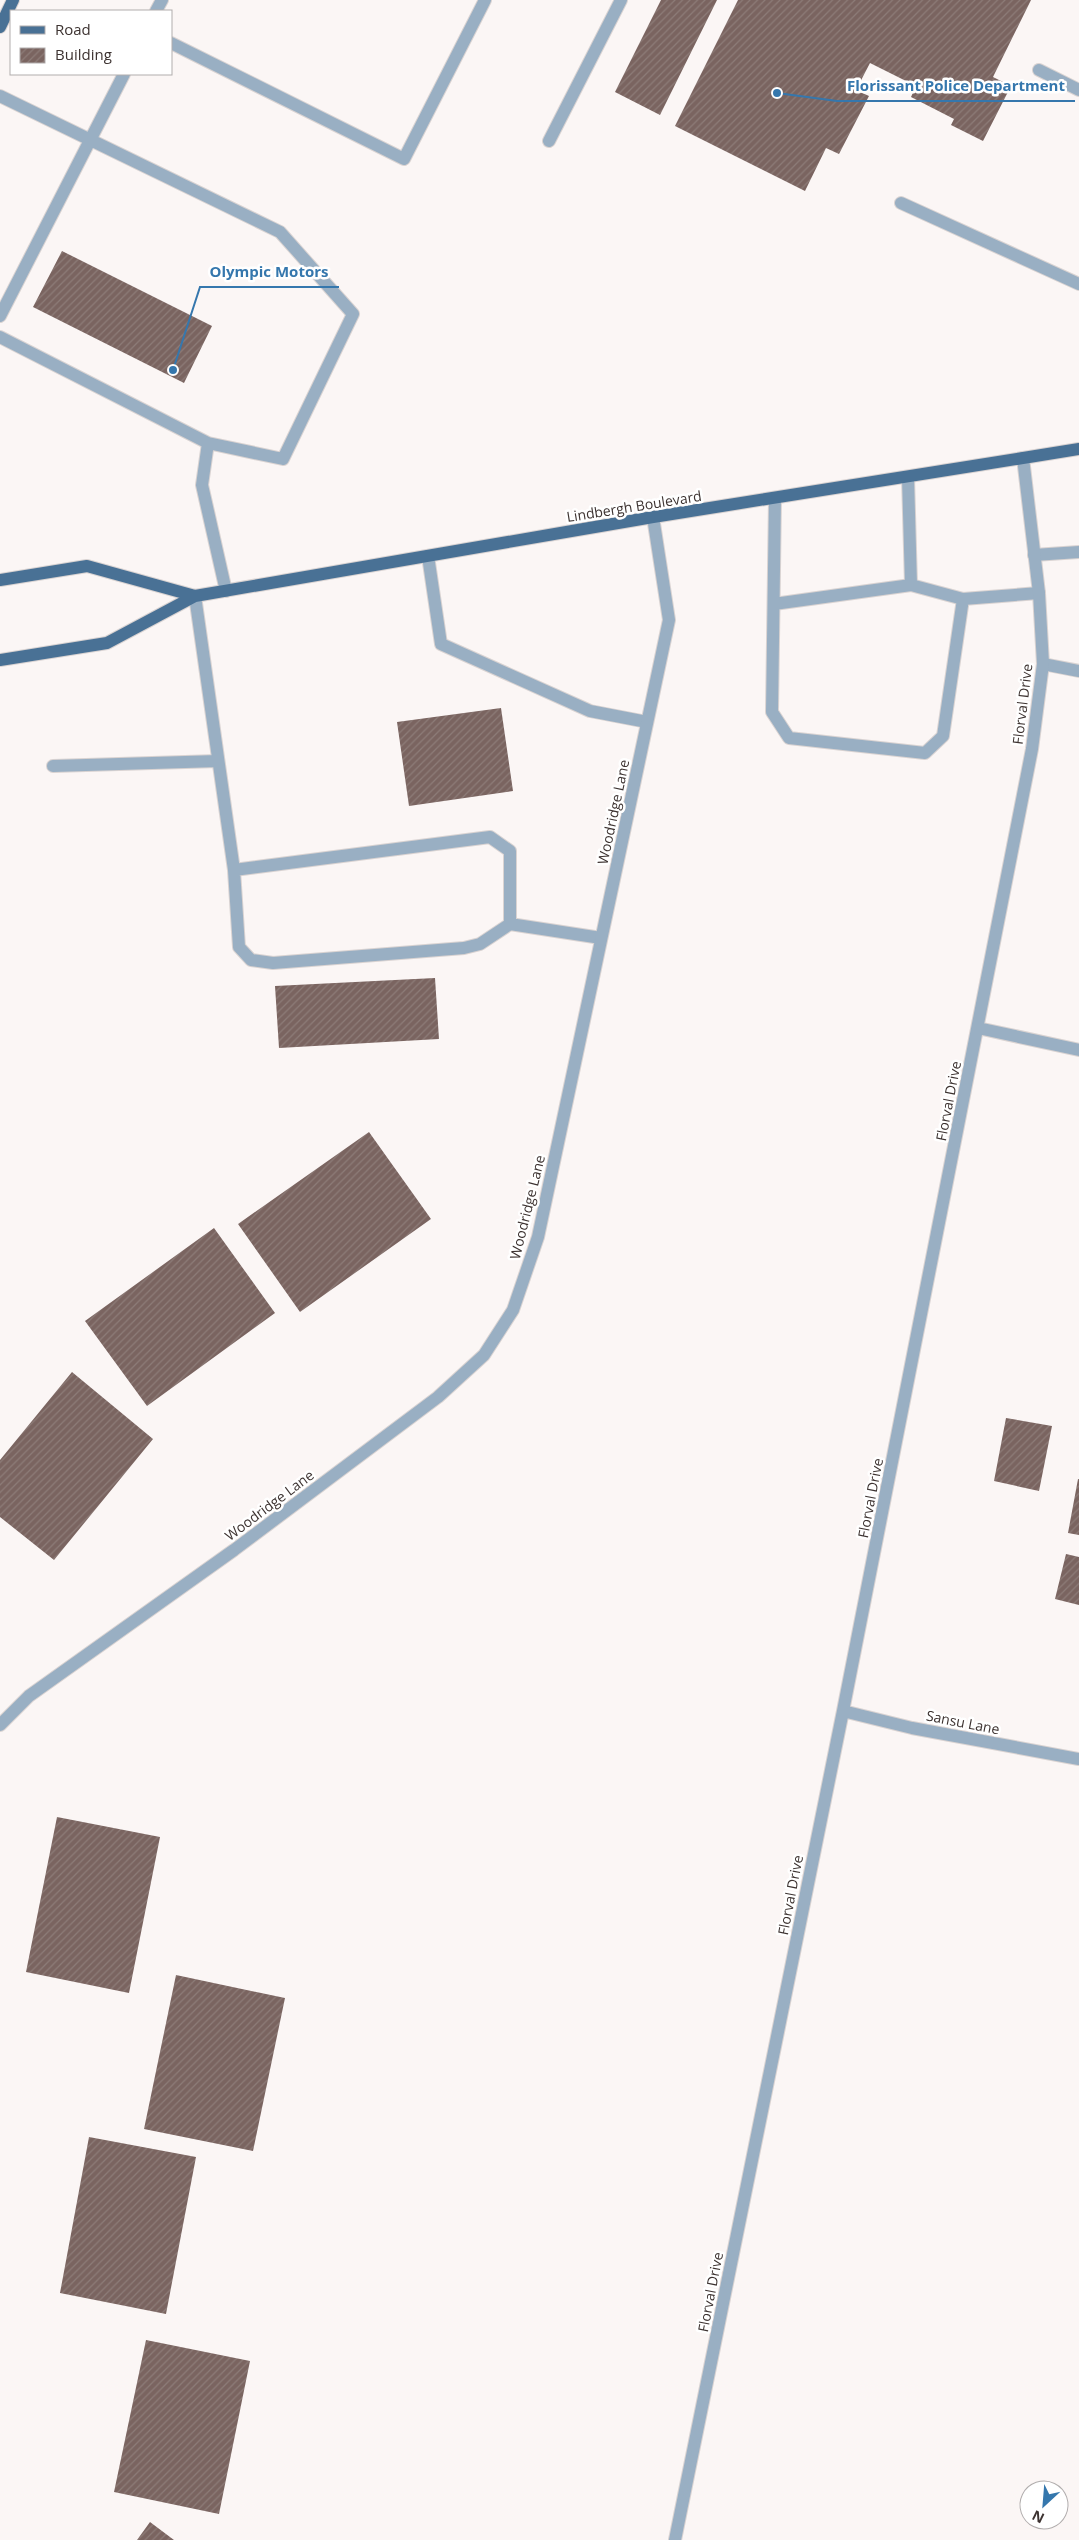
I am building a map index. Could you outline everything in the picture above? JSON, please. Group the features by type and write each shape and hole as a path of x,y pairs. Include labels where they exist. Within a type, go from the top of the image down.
{"main road":[{"path":"0,27 13,0"},
{"name":"Lindbergh Boulevard","path":"0,660 107,643 195,596 653,517 1079,449"},
{"name":"Lindbergh Boulevard","path":"0,580 87,566 195,596"}],"street":[{"path":"172,43 404,159 485,0"},
{"path":"550,141 621,0"},
{"path":"1039,70 1079,90"},
{"path":"0,316 123,75"},
{"path":"0,96 280,232 353,314 283,458 208,444 0,337"},
{"path":"901,203 1079,284"},
{"path":"208,444 202,485 226,591"},
{"name":"Florval Drive","path":"674,2540 843,1711 1032,749 1043,664 1039,593 1023,458"},
{"path":"908,477 911,585"},
{"path":"775,498 772,712 789,738 925,753 943,736 963,599"},
{"name":"Woodridge Lane","path":"0,1726 29,1696 234,1550 438,1397 484,1355 513,1310 538,1237 669,620 653,517"},
{"path":"1034,555 1079,552"},
{"path":"428,556 441,644 590,711 647,722"},
{"path":"774,604 911,585 963,599 1039,593"},
{"path":"195,596 234,870 240,947 251,960 273,963 464,948 480,944 510,924 601,938"},
{"path":"1043,664 1079,671"},
{"path":"53,766 218,761"},
{"path":"234,870 490,837 510,851 510,924"},
{"path":"978,1028 1079,1050"},
{"name":"Sansu Lane","path":"843,1711 912,1728 1079,1759"}],"building":[{"path":"661,0 717,0 660,115 615,92"},
{"path":"738,0 1031,0 993,77 1011,86 983,141 951,125 954,119 911,97 916,86 870,63 856,90 869,96 839,154 826,148 805,191 675,126"},
{"path":"62,251 212,326 184,383 33,307"},
{"path":"501,708 513,791 409,806 397,722"},
{"path":"435,978 439,1039 279,1048 275,986"},
{"path":"369,1132 431,1219 300,1312 238,1224"},
{"path":"214,1228 275,1313 147,1406 85,1321"},
{"path":"72,1372 153,1439 54,1560 0,1517 0,1460"},
{"path":"1006,1418 1052,1426 1039,1491 994,1481"},
{"path":"1079,1479 1079,1535 1068,1533"},
{"path":"1066,1554 1079,1557 1079,1605 1055,1599"},
{"path":"57,1817 160,1837 129,1993 26,1972"},
{"path":"176,1975 285,1998 253,2151 144,2129"},
{"path":"89,2137 196,2157 166,2314 60,2293"},
{"path":"146,2340 250,2361 219,2514 114,2492"},
{"path":"150,2522 174,2540 137,2540"}],"place":[{"name":"Florissant Police Department","path":"777,93"},
{"name":"Olympic Motors","path":"173,370"}]}
